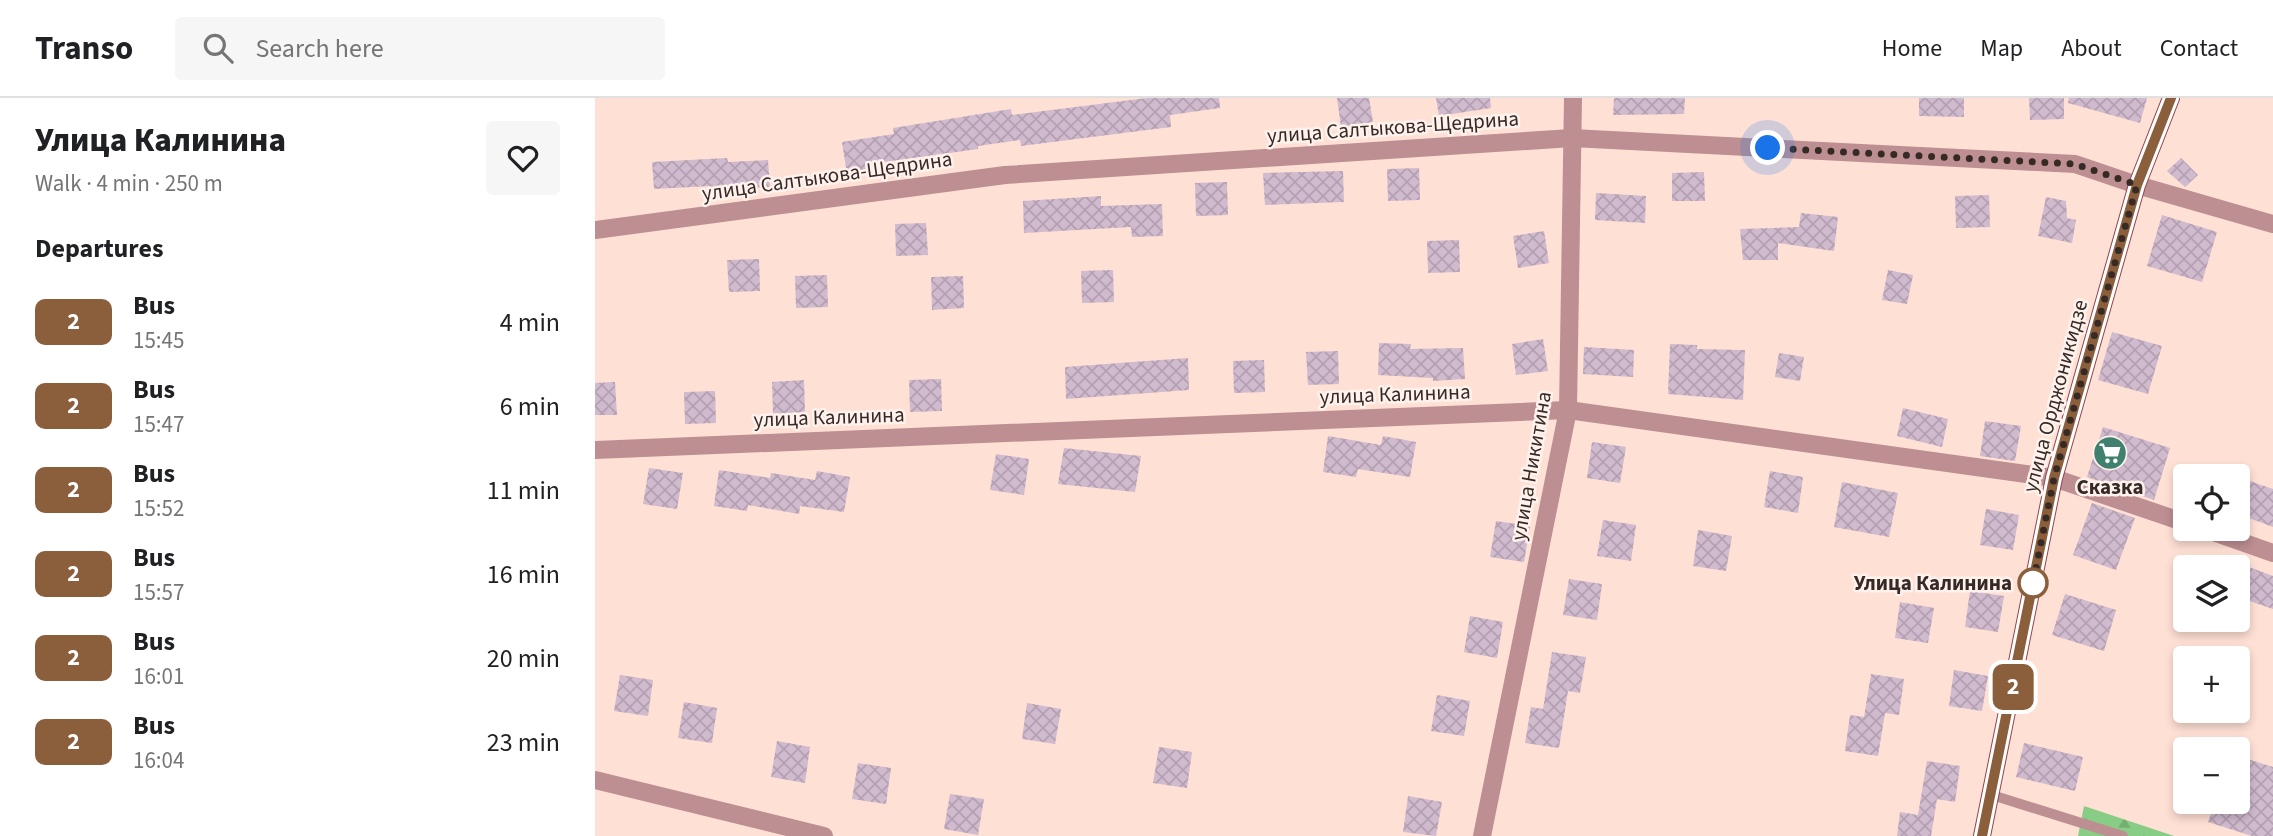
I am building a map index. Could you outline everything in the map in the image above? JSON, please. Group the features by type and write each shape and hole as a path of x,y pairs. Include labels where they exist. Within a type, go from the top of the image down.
{"main road":[{"name":"улица Орджоникидзе","path":"1982,836 2054,478 2137,185 2171,98"}],"street":[{"name":"улица Никитина","path":"1482,836 1568,410 1573,98"},
{"name":"улица Салтыкова-Щедрина","path":"595,230 1005,175 1572,138 2075,164 2137,185 2273,224"},
{"name":"улица Калинина","path":"595,450 1568,410 2054,478 2173,519"},
{"path":"2239,541 2273,553"},
{"path":"595,780 824,836"}],"lane":[{"path":"1992,795 2123,836"}],"green space":[{"path":"2084,806 2174,836 2078,836"}],"building":[{"path":"1147,98 1219,98 1220,108 1170,115 1171,127 1021,146 1020,140 978,146 978,149 877,163 878,169 847,174 842,142 894,134 893,128 1011,109 1012,115"},
{"path":"1337,98 1369,98 1373,122 1341,127"},
{"path":"1436,98 1490,98 1491,108 1439,116"},
{"path":"1614,98 1685,98 1684,114 1613,115"},
{"path":"1919,98 1964,98 1964,117 1919,116"},
{"path":"2029,98 2064,98 2064,119 2030,120"},
{"path":"2069,98 2147,98 2140,123 2068,103"},
{"path":"727,158 728,162 768,160 770,187 730,189 731,197 711,200 710,186 654,189 652,162"},
{"path":"2181,158 2198,175 2185,187 2167,171"},
{"path":"1419,168 1420,200 1388,201 1387,169"},
{"path":"1343,171 1344,202 1265,205 1263,173"},
{"path":"1704,172 1705,201 1672,201 1672,173"},
{"path":"1227,182 1228,215 1196,216 1195,183"},
{"path":"1596,193 1646,196 1645,223 1595,220"},
{"path":"1989,195 1990,227 1956,228 1955,196"},
{"path":"1101,196 1101,206 1162,204 1163,236 1132,237 1131,227 1024,233 1023,201"},
{"path":"2046,197 2066,201 2067,218 2076,220 2072,243 2038,236"},
{"path":"1801,213 1838,217 1834,251 1778,243 1778,260 1743,260 1740,229 1799,227"},
{"path":"2162,215 2217,232 2202,282 2147,266"},
{"path":"926,223 928,255 896,256 895,224"},
{"path":"1544,231 1549,263 1518,268 1513,236"},
{"path":"1459,240 1460,272 1428,273 1427,241"},
{"path":"759,259 760,291 729,292 727,260"},
{"path":"1113,270 1114,302 1082,303 1081,271"},
{"path":"1888,270 1913,275 1907,304 1882,300"},
{"path":"827,275 828,307 796,308 795,276"},
{"path":"963,276 964,308 932,310 931,277"},
{"path":"2112,332 2162,346 2148,394 2098,380"},
{"path":"1543,339 1548,371 1516,375 1512,344"},
{"path":"1379,343 1411,344 1410,349 1463,348 1465,379 1433,381 1433,378 1378,375"},
{"path":"1670,344 1697,345 1697,349 1745,350 1743,400 1668,394"},
{"path":"1584,347 1634,350 1633,377 1583,374"},
{"path":"1338,351 1339,384 1308,385 1306,352"},
{"path":"1779,353 1804,357 1800,381 1775,377"},
{"path":"1188,358 1189,390 1066,399 1065,367"},
{"path":"1264,360 1265,392 1234,393 1233,361"},
{"path":"941,379 942,411 910,412 909,380"},
{"path":"804,380 805,412 773,414 772,382"},
{"path":"615,382 617,415 595,415 595,383"},
{"path":"715,391 716,423 685,424 684,392"},
{"path":"1903,408 1948,419 1942,447 1897,436"},
{"path":"1985,421 2021,426 2015,461 1980,456"},
{"path":"2103,427 2170,448 2154,500 2087,477"},
{"path":"1328,436 1381,445 1383,436 1416,442 1410,477 1358,469 1356,477 1323,472"},
{"path":"1592,442 1626,447 1620,483 1587,478"},
{"path":"1064,448 1141,456 1135,492 1058,484"},
{"path":"996,454 1029,459 1024,495 990,490"},
{"path":"649,468 683,473 677,509 643,504"},
{"path":"719,470 770,478 771,473 815,480 817,471 850,477 844,512 800,506 799,514 748,505 747,511 714,506"},
{"path":"1770,471 1803,477 1798,513 1764,507"},
{"path":"2250,481 2273,489 2273,527 2250,518"},
{"path":"1842,482 1898,493 1889,537 1834,527"},
{"path":"2092,503 2135,518 2116,570 2073,555"},
{"path":"1986,509 2019,515 2013,550 1980,545"},
{"path":"1603,520 1636,525 1631,561 1597,556"},
{"path":"1496,521 1530,526 1524,562 1490,557"},
{"path":"1698,530 1732,536 1726,571 1693,566"},
{"path":"2250,567 2273,576 2273,609 2250,601"},
{"path":"1569,579 1602,584 1597,620 1563,615"},
{"path":"1970,591 2004,596 1998,632 1965,627"},
{"path":"2065,594 2116,610 2104,651 2052,635"},
{"path":"1900,602 1934,608 1928,643 1895,638"},
{"path":"1470,616 1503,622 1497,658 1464,652"},
{"path":"1552,652 1586,657 1580,693 1568,691 1559,748 1525,743 1531,707 1543,709"},
{"path":"1954,670 1988,676 1982,711 1949,706"},
{"path":"1871,674 1904,679 1899,715 1885,713 1878,756 1845,751 1850,715 1864,717"},
{"path":"620,675 653,680 648,716 614,711"},
{"path":"1437,695 1470,701 1464,736 1431,731"},
{"path":"684,702 717,708 712,743 678,738"},
{"path":"1027,703 1061,709 1055,744 1022,739"},
{"path":"777,741 810,747 805,783 771,777"},
{"path":"2024,743 2083,757 2075,791 2016,777"},
{"path":"1159,747 1192,752 1187,788 1153,783"},
{"path":"2250,760 2273,767 2273,836 2252,836 2208,822 2211,814 2250,814"},
{"path":"1927,761 1960,766 1955,802 1937,799 1931,836 1897,836 1900,812 1918,815"},
{"path":"858,763 891,768 886,804 852,799"},
{"path":"950,794 984,799 978,835 944,829"},
{"path":"1408,796 1442,802 1436,836 1403,832"}],"bus line":[{"name":"2","path":"1982,836 2054,478 2137,185 2171,98"}],"place":[{"name":"Сказка","path":"2110,453"},
{"name":"Улица Калинина","path":"2033,583"}],"route":[{"path":"1768,148 2075,164 2137,185 2054,478 2033,583"}]}
